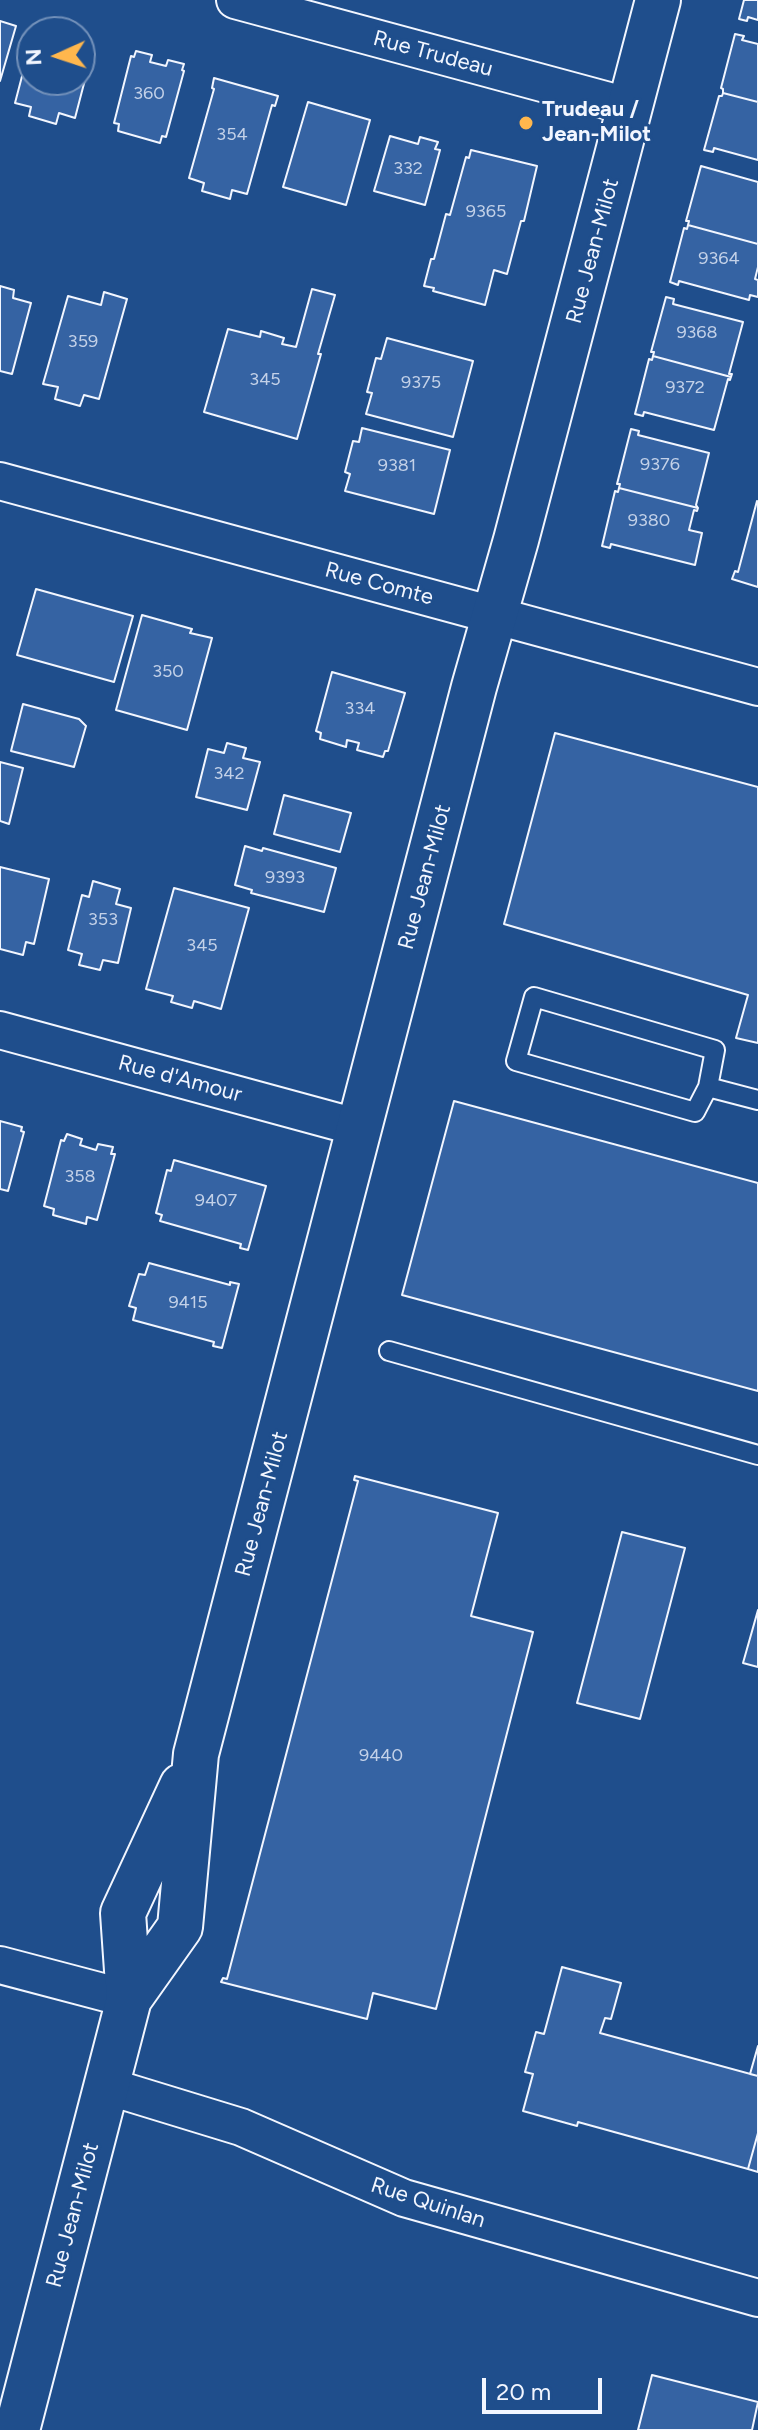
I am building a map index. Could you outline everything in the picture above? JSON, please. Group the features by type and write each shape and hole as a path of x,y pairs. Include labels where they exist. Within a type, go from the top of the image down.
{"street":[{"name":"Rue Trudeau","path":"235,0 631,107"},
{"name":"Rue Jean-Milot","path":"17,2430 129,1999 123,1913 196,1754 658,0"},
{"name":"Rue Comte","path":"0,481 758,687"},
{"name":"Rue d'Amour","path":"0,1030 360,1128"},
{"path":"0,1965 129,1999"},
{"name":"Rue Quinlan","path":"107,2086 241,2127 377,2188 414,2201 758,2298"}],"lane":[{"path":"534,997 715,1050 708,1087 695,1112 516,1061 534,997"},
{"path":"708,1087 758,1100"},
{"path":"389,1351 758,1455"}],"building":[{"path":"744,0 758,0 758,20 748,17 747,21 739,19"},
{"path":"0,21 16,26 0,81"},
{"path":"735,34 744,36 742,40 758,44 758,102 723,93 721,88"},
{"path":"136,51 152,55 150,62 166,66 168,60 184,64 166,137 162,136 160,143 118,131 119,124 114,123 131,56 134,57"},
{"path":"214,78 278,96 275,106 272,105 247,194 232,190 230,199 202,191 204,183 189,178 214,89"},
{"path":"723,93 758,102 758,160 714,148 713,152 704,150 719,96"},
{"path":"17,96 81,96 75,118 59,113 56,124 29,116 31,107 15,103"},
{"path":"308,102 370,120 346,205 283,187"},
{"path":"390,136 418,144 420,137 438,142 435,149 440,150 425,205 374,191"},
{"path":"471,150 537,166 507,274 494,270 485,305 424,286 446,214 450,215 466,157 469,158"},
{"path":"701,166 758,182 758,244 688,225 689,221 686,221"},
{"path":"688,225 758,244 755,279 758,280 758,297 750,295 749,300 679,281 678,285 670,282 684,228 687,229"},
{"path":"0,286 14,290 13,298 31,303 12,374 0,371"},
{"path":"312,289 335,295 297,439 204,412 228,329 260,337 261,331 284,338 282,344 296,347"},
{"path":"104,292 127,299 99,399 84,395 80,406 55,399 58,387 43,384 68,296 101,305"},
{"path":"666,297 674,299 673,304 743,322 729,374 732,374 731,377 653,356 654,352 651,352"},
{"path":"387,338 473,361 453,437 366,414 372,393 367,392 376,358 381,359"},
{"path":"653,356 731,377 714,430 644,412 643,416 635,414 649,359 652,360"},
{"path":"362,428 450,450 434,514 345,491 350,474 345,472 353,441 359,442"},
{"path":"631,429 639,431 638,435 709,453 696,505 698,508 619,488 620,484 617,484"},
{"path":"619,488 698,508 694,510 689,530 702,533 695,565 611,544 610,548 602,546 615,491 618,492"},
{"path":"757,501 758,587 732,579 735,571 738,572"},
{"path":"36,589 133,616 114,682 17,655"},
{"path":"142,615 212,638 187,730 116,710"},
{"path":"332,672 405,693 388,751 383,757 357,750 359,743 347,740 346,747 320,739 321,733 316,731"},
{"path":"23,704 79,719 86,726 74,767 11,751"},
{"path":"555,733 758,787 758,1043 736,1038 748,995 504,924"},
{"path":"227,743 246,748 243,758 260,762 247,810 196,797 208,749 224,753"},
{"path":"0,762 23,768 9,824 0,821"},
{"path":"284,795 351,813 340,852 274,834"},
{"path":"245,846 336,868 324,912 251,893 252,890 235,885"},
{"path":"0,867 49,879 34,944 26,942 23,955 0,949"},
{"path":"93,881 120,889 116,904 131,908 118,963 103,960 100,970 79,965 82,954 68,950 82,895 89,897"},
{"path":"174,888 249,908 221,1009 194,1001 192,1008 171,1002 173,996 146,989"},
{"path":"454,1101 758,1183 758,1391 402,1295"},
{"path":"0,1121 22,1127 21,1131 24,1132 8,1191 0,1189"},
{"path":"67,1134 82,1139 80,1145 96,1150 98,1144 113,1147 111,1154 115,1154 97,1220 87,1217 86,1224 53,1215 54,1209 44,1206 61,1140 64,1141"},
{"path":"174,1160 266,1186 248,1250 240,1248 241,1244 160,1221 162,1215 156,1213 167,1170 171,1171"},
{"path":"149,1263 230,1285 230,1282 239,1284 222,1348 213,1346 214,1342 133,1320 136,1308 129,1306 139,1274 145,1275"},
{"path":"355,1476 498,1513 471,1616 533,1632 436,2009 373,1993 367,2019 221,1982 223,1978 227,1979 358,1481 354,1480"},
{"path":"622,1532 685,1548 640,1719 577,1703"},
{"path":"758,1610 758,1667 743,1663"},
{"path":"562,1967 621,1983 611,2019 605,2018 600,2033 758,2076 758,2133 748,2169 578,2122 577,2126 523,2111 533,2074 525,2072 536,2032 544,2034"},
{"path":"758,2046 758,2076 750,2074"},
{"path":"758,2133 758,2172 748,2169"},
{"path":"652,2375 758,2402 752,2430 638,2430"}],"place":[{"name":"Trudeau / Jean-Milot","path":"526,123"}]}
